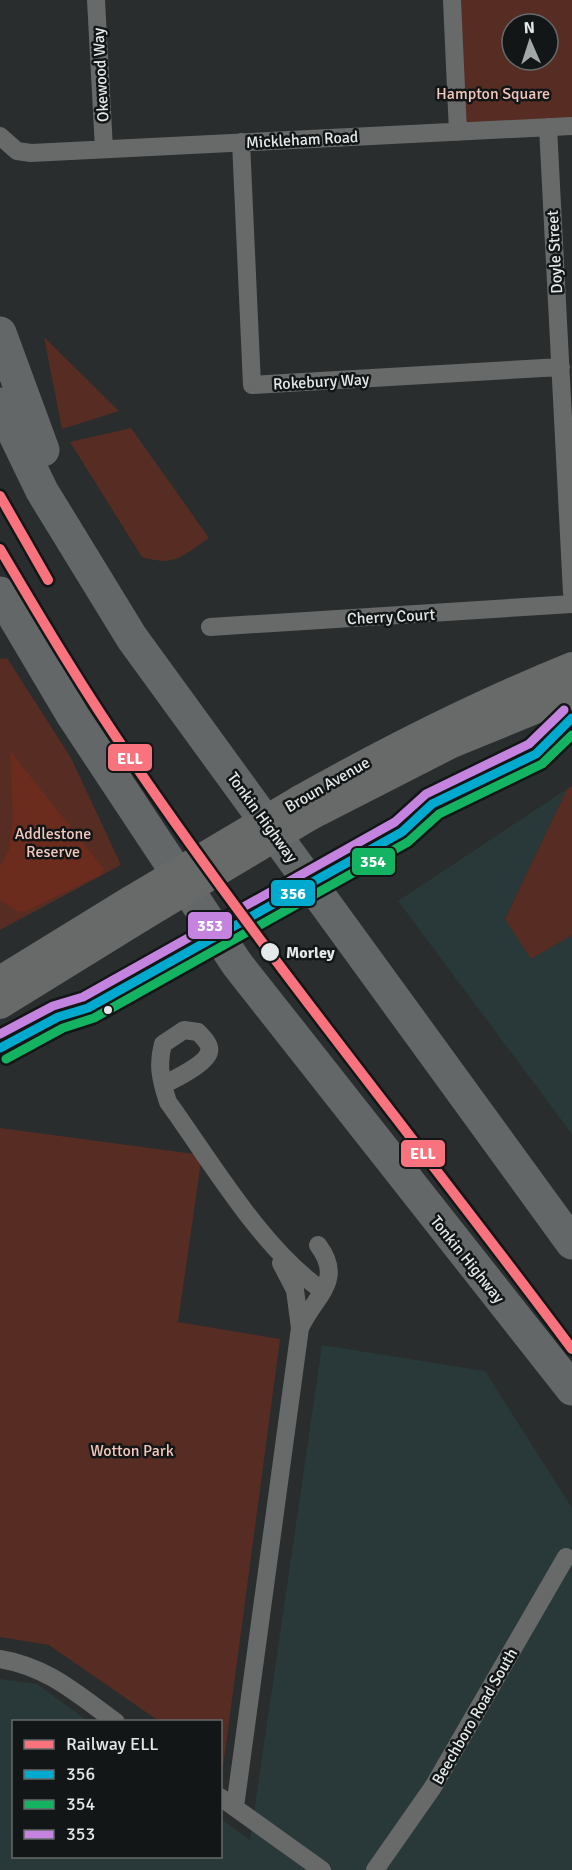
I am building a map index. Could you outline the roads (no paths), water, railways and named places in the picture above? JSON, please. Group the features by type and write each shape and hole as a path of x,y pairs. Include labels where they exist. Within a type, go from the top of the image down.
{"highway":[{"path":"0,333 80,553"},
{"name":"Tonkin Highway","path":"0,404 42,491 132,638 572,1243"},
{"name":"Tonkin Highway","path":"0,593 45,672 237,964 572,1389"},
{"path":"0,626 103,761"}],"main road":[{"name":"Broun Avenue","path":"0,980 135,909 305,807 402,742 492,699 572,666"},
{"name":"Broun Avenue","path":"305,807 572,695"},
{"name":"Broun Avenue","path":"0,1005 135,909"}],"street":[{"name":"Okewood Way","path":"96,0 104,149"},
{"path":"452,0 458,132"},
{"name":"Mickleham Road","path":"0,136 17,151 31,153 572,126"},
{"name":"Doyle Street","path":"548,127 572,593"},
{"name":"Rokebury Way","path":"241,142 252,385 561,367"},
{"name":"Cherry Court","path":"210,627 572,604"},
{"path":"163,1085 168,1102 268,1240 291,1266 322,1291"},
{"path":"268,1240 295,1290 300,1328"},
{"path":"318,1245 330,1262 330,1272 322,1291 309,1308 300,1328 228,1802 322,1870"},
{"name":"Beechboro Road South","path":"375,1870 433,1787 566,1557"},
{"path":"0,1659 31,1665 50,1674 113,1720"}],"rail line":[{"name":"ELL","path":"0,496 48,580"},
{"name":"ELL","path":"0,549 97,707 184,835 293,983 572,1349"}],"place":[{"name":"Morley","path":"270,952"}],"park label":[{"name":"Hampton Square","path":"493,93"},
{"name":"Addlestone Reserve","path":"53,842"},
{"name":"Wotton Park","path":"132,1450"}]}
